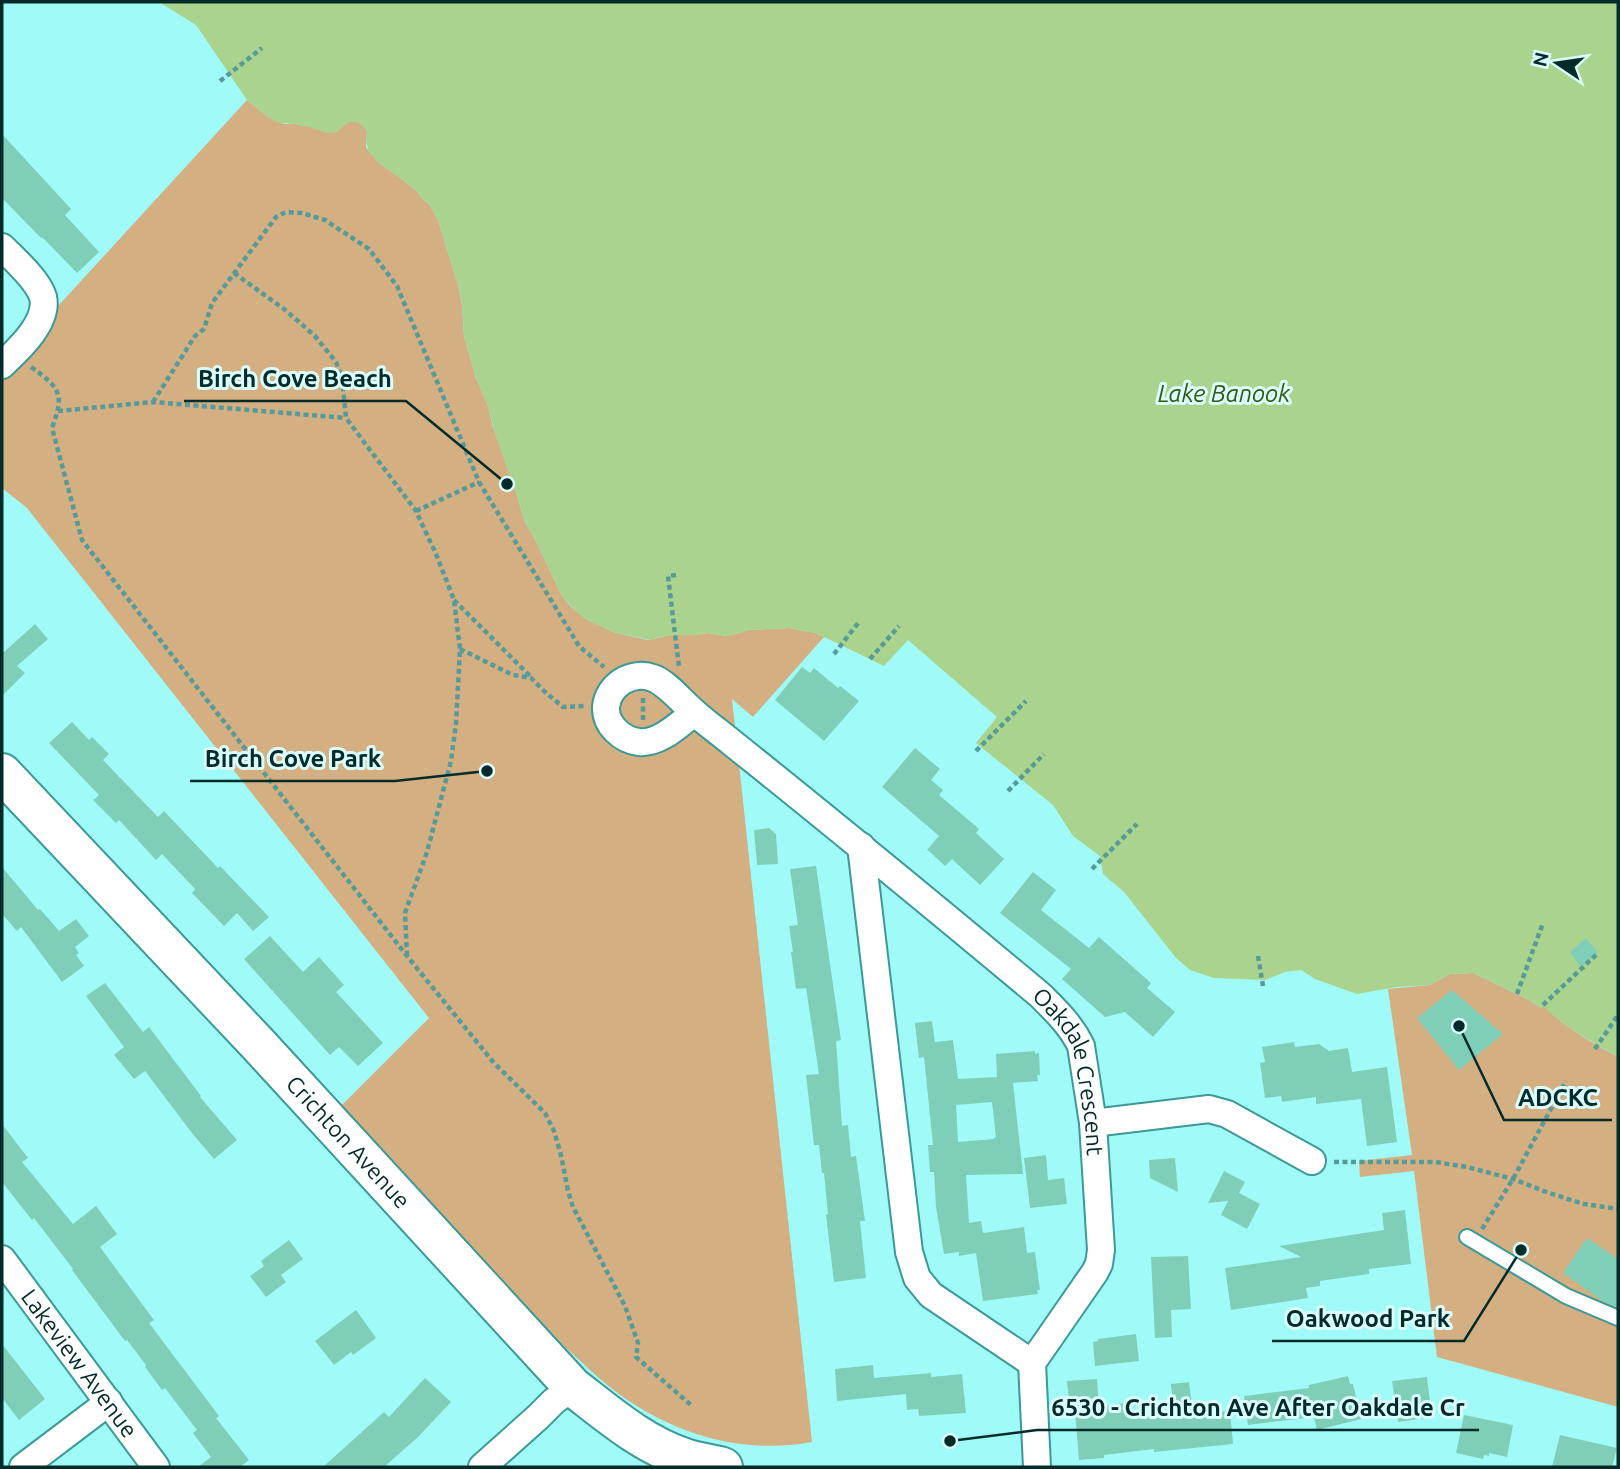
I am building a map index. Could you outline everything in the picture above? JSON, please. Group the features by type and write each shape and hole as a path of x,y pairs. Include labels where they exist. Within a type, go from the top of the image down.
{"street":[{"path":"2,247 26,272 43,298 42,313 33,331 2,365"},
{"path":"643,676 637,676 611,695 607,719 615,730 635,742 645,743 657,740 694,713"},
{"name":"Oakdale Crescent","path":"643,676 661,683 694,713 861,846 1040,995 1065,1019 1075,1034 1080,1046 1093,1123 1101,1250 1099,1264 1084,1290 1032,1363"},
{"name":"Crichton Avenue","path":"2,773 257,1043 573,1387 611,1418 640,1437 684,1458 723,1467"},
{"path":"861,846 913,1269 931,1295 1032,1363 1037,1467"},
{"path":"1093,1123 1209,1109 1227,1114 1312,1161"},
{"name":"Lakeview Avenue","path":"2,1259 156,1467"},
{"path":"482,1467 573,1387"},
{"path":"23,1467 109,1402"}],"lane":[{"path":"1471,1239 1566,1296 1618,1318"}],"path":[{"path":"220,81 262,48"},
{"path":"153,402 195,336 204,329 212,303 276,217 286,212 325,220 369,250 397,286 479,482 579,646 607,670 611,695 564,706 545,692 454,600"},
{"path":"234,273 316,336 336,362 342,378 346,418 416,511 454,600 460,649 456,724 451,761 427,852 405,913 407,957"},
{"path":"51,382 59,395 58,411 52,428 82,540 407,957 494,1063 545,1113 554,1131 573,1207 625,1306 638,1343 636,1357 692,1406"},
{"path":"58,411 153,402 346,418"},
{"path":"416,511 479,482"},
{"path":"676,575 668,576 677,649"},
{"path":"834,654 859,622"},
{"path":"870,659 899,626"},
{"path":"460,649 513,675 531,678"},
{"path":"643,676 645,743"},
{"path":"976,751 1026,701"},
{"path":"1008,791 1044,754"},
{"path":"1092,869 1137,824"},
{"path":"1517,995 1543,923"},
{"path":"1543,1005 1598,953"},
{"path":"1258,956 1263,986"},
{"path":"1595,1049 1618,1015"},
{"path":"1471,1239 1513,1179 1566,1081"},
{"path":"1312,1161 1436,1162 1513,1179 1584,1204 1618,1209"}],"shaded area":[{"path":"247,100 268,117 284,124 337,132 348,122 359,123 367,131 366,147 379,163 419,193 429,204 438,220 459,288 464,336 476,378 488,406 525,523 562,596 571,607 586,619 613,632 648,640 670,635 707,633 727,636 749,630 789,628 824,637 753,717 732,699 812,1442 764,1446 716,1440 671,1424 621,1395 567,1349 338,1109 429,1018 27,508 2,488 2,365"},
{"path":"1473,973 1541,1008 1543,1005 1569,1027 1618,1057 1618,1407 1437,1357 1414,1171 1360,1177 1359,1161 1412,1155 1388,989 1430,985 1450,974"}],"water":[{"name":"Lake Banook","path":"159,2 1618,2 1618,1057 1589,1040 1543,1006 1541,1008 1473,973 1450,974 1430,985 1357,994 1315,979 1301,970 1285,972 1265,980 1214,978 1190,970 1176,958 1124,892 1103,874 1100,856 1073,836 1053,805 976,743 997,717 908,640 884,666 816,633 789,628 749,630 727,636 707,633 670,635 651,640 613,632 576,612 562,596 525,523 488,406 476,378 464,336 459,288 438,220 429,204 369,152 367,131 360,124 348,123 337,132 327,133 295,124 278,123 268,117 247,100 196,25"}],"building":[{"path":"2,134 71,209 65,215 99,252 77,273 2,198"},
{"path":"35,624 48,639 17,666 25,673 2,696 2,650 4,652"},
{"path":"802,667 810,673 814,668 859,701 824,741 775,700"},
{"path":"72,722 89,740 92,737 109,754 103,760 158,817 164,811 269,917 253,931 237,913 224,926 192,893 195,889 162,854 156,860 119,820 116,823 93,800 99,795 49,743"},
{"path":"915,748 940,769 931,780 943,790 939,795 979,829 976,833 1004,859 980,885 952,859 945,866 927,850 939,836 882,787"},
{"path":"769,828 776,834 778,864 757,865 754,830"},
{"path":"816,866 841,1040 836,1041 842,1126 848,1125 851,1157 856,1156 865,1221 860,1221 866,1278 834,1282 824,1173 819,1145 814,1145 806,1075 819,1074 806,988 796,989 789,926 798,925 790,869"},
{"path":"2,867 59,931 76,919 89,936 75,947 79,953 76,955 84,966 62,982 21,927 17,931 2,914"},
{"path":"1033,872 1056,890 1041,910 1089,948 1099,937 1151,983 1147,988 1175,1012 1153,1037 1125,1012 1105,1017 1062,979 1071,969 1000,913"},
{"path":"270,936 303,972 319,957 344,985 336,992 383,1043 358,1066 339,1047 330,1055 244,959"},
{"path":"1586,938 1598,953 1581,967 1570,952"},
{"path":"105,983 143,1032 149,1027 200,1097 237,1140 214,1159 145,1071 134,1079 114,1055 124,1047 86,996"},
{"path":"1452,990 1503,1034 1459,1070 1417,1018"},
{"path":"932,1021 935,1042 953,1040 958,1079 997,1077 996,1054 1039,1053 1038,1081 1013,1083 1023,1174 966,1175 969,1223 981,1221 983,1233 1024,1227 1027,1253 1035,1252 1040,1290 1037,1290 1038,1294 983,1301 976,1253 959,1256 959,1252 944,1254 936,1207 934,1172 930,1172 928,1145 933,1145 924,1057 919,1058 915,1023","holes":["992,1102 996,1137 958,1142 956,1105"]},
{"path":"1294,1042 1295,1047 1319,1044 1329,1051 1348,1048 1352,1072 1387,1067 1397,1142 1367,1146 1361,1099 1316,1104 1316,1097 1282,1102 1281,1096 1265,1098 1260,1063 1265,1062 1262,1047"},
{"path":"2,1124 28,1158 22,1162 73,1224 96,1206 117,1234 100,1247 154,1320 149,1323 249,1460 240,1467 198,1467 211,1457 193,1433 197,1430 165,1388 162,1390 34,1218 32,1220 2,1182"},
{"path":"1046,1155 1048,1180 1064,1178 1067,1204 1030,1208 1024,1158"},
{"path":"1175,1158 1178,1192 1150,1178 1149,1160"},
{"path":"1224,1171 1245,1182 1239,1193 1260,1204 1247,1229 1221,1215 1228,1201 1208,1203"},
{"path":"1405,1210 1411,1264 1369,1269 1369,1274 1320,1281 1320,1286 1306,1288 1308,1298 1231,1310 1225,1268 1301,1257 1279,1246 1384,1230 1382,1213"},
{"path":"1587,1238 1618,1259 1618,1308 1604,1302 1563,1273"},
{"path":"289,1240 303,1259 281,1275 286,1282 266,1297 250,1276 264,1266 261,1261"},
{"path":"1188,1256 1191,1309 1171,1310 1172,1337 1155,1338 1151,1257"},
{"path":"356,1310 376,1338 334,1365 315,1341"},
{"path":"1136,1334 1139,1361 1095,1366 1093,1342"},
{"path":"2,1344 45,1399 19,1420 2,1398"},
{"path":"873,1365 874,1378 931,1373 931,1377 962,1374 966,1413 919,1416 918,1409 907,1410 906,1394 837,1401 835,1369"},
{"path":"1348,1376 1350,1384 1353,1384 1361,1419 1317,1430 1314,1417 1248,1425 1244,1396 1309,1388 1309,1385"},
{"path":"1427,1377 1432,1417 1398,1422 1392,1381"},
{"path":"425,1378 451,1402 418,1437 384,1467 323,1467 384,1412 389,1417"},
{"path":"1097,1379 1099,1407 1131,1402 1133,1418 1174,1413 1171,1384 1189,1382 1193,1414 1230,1411 1233,1444 1154,1452 1154,1449 1079,1460 1074,1400 1069,1401 1067,1381"},
{"path":"1464,1415 1513,1425 1507,1457 1489,1453 1489,1456 1484,1455 1483,1459 1456,1453"},
{"path":"1560,1435 1617,1448 1612,1467 1552,1467"}],"place":[{"name":"Birch Cove Beach","path":"507,484"},
{"name":"Birch Cove Park","path":"487,771"},
{"name":"ADCKC","path":"1459,1026"},
{"name":"Oakwood Park","path":"1521,1250"},
{"name":"6530 - Crichton Ave After Oakdale Cr","path":"950,1441"}]}
